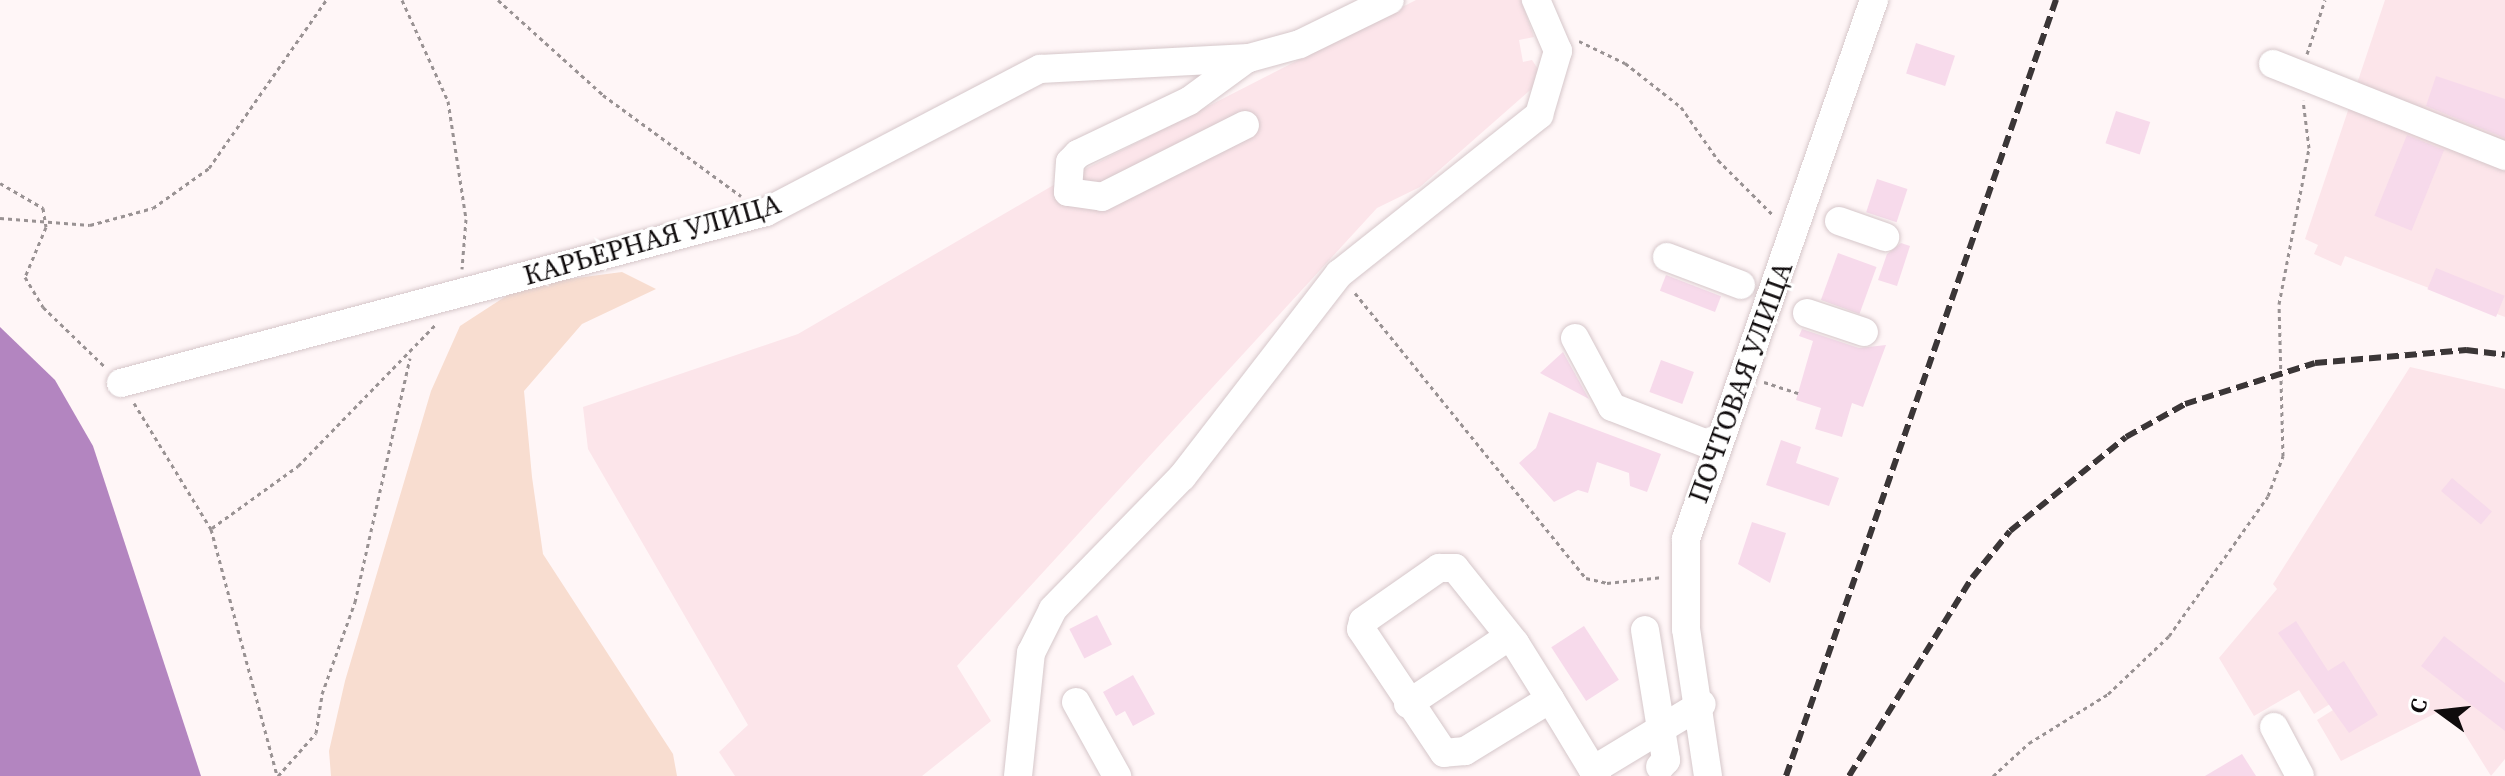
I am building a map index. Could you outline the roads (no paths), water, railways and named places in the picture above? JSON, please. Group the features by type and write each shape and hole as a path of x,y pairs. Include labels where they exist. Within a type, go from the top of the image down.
{"street":[{"name":"КАРЬЕРНАЯ УЛИЦА","path":"121,383 766,212 1040,69 1249,58 1300,44 1390,0"},
{"path":"1018,776 1031,653 1053,609 1182,477 1339,274 1539,115 1556,75 1552,28 1536,0"},
{"name":"ПОЧТОВАЯ УЛИЦА","path":"1708,776 1702,704 1682,573 1715,447 1874,0"},
{"path":"1245,125 1102,197 1068,192 1070,162 1078,154 1189,101 1249,58"},
{"path":"2273,64 2505,156"},
{"path":"1839,221 1885,237"},
{"path":"1667,257 1741,285"},
{"path":"1807,313 1864,332"},
{"path":"1575,338 1612,407 1715,447"},
{"path":"1550,699 1455,754 1435,746 1361,629 1439,568 1464,574 1550,699 1595,773 1702,704"},
{"path":"1645,630 1657,732 1666,760 1660,767"},
{"path":"1408,704 1508,637"},
{"path":"1076,702 1117,776"},
{"path":"2274,727 2300,776"}],"railway":[{"path":"1786,776 2056,0"},
{"path":"1849,776 1972,578 2010,531 2126,437 2185,404 2315,363 2466,350 2505,355"}]}
